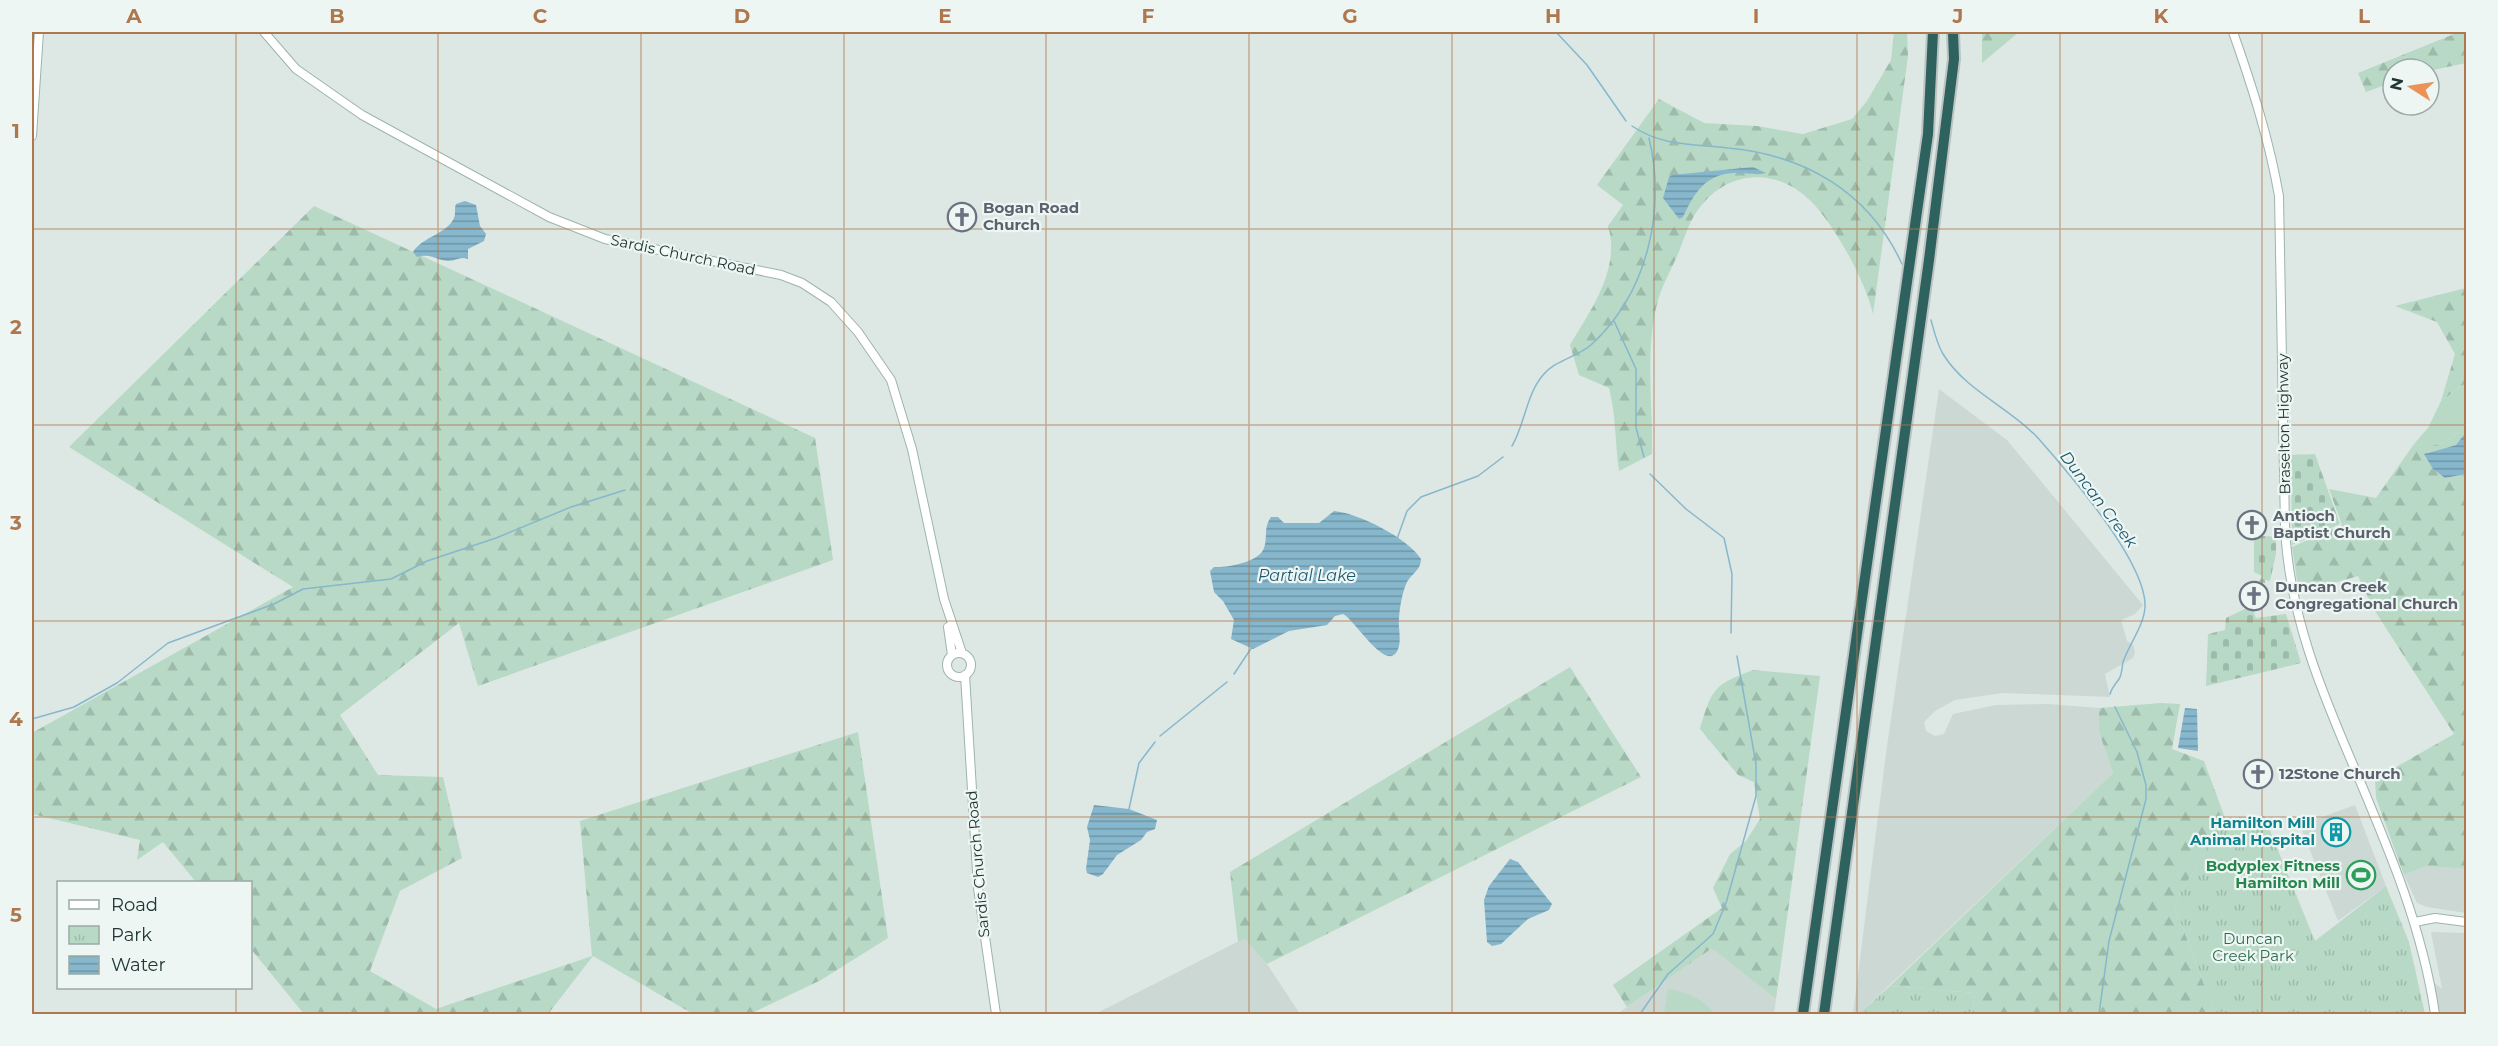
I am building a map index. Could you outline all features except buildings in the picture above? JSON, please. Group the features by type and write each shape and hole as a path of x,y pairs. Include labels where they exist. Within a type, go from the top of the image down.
{"highway":[{"path":"1803,1014 1928,134 1933,32"},
{"path":"1824,1014 1929,260 1954,59 1953,32"}],"street":[{"path":"32,136 39,32"},
{"name":"Sardis Church Road","path":"264,32 296,69 362,115 549,216 605,239 781,275 802,283 831,302 858,332 891,380 912,449 944,599 951,655"},
{"name":"Braselton Highway","path":"2233,32 2255,95 2273,161 2279,196 2286,537 2294,603 2319,682 2389,852 2415,922 2428,973 2435,1014"},
{"name":"Sardis Church Road","path":"944,599 962,653"},
{"path":"962,653 969,658 971,666 961,676 948,669 947,662 951,655 962,653"},
{"name":"Sardis Church Road","path":"961,676 966,712 978,888 996,1014"},
{"path":"2415,922 2435,918 2466,922"}],"shaded area":[{"path":"1939,389 2007,440 2143,605 2135,614 2121,620 2127,641 2133,645 2135,652 2133,658 2105,674 2110,697 2003,693 1955,700 1935,711 1924,722 1926,731 1935,736 1944,734 1953,714 1996,705 2048,704 2099,708 2099,732 2113,773 1859,1014 1853,1014 1886,753"},
{"path":"2355,805 2386,886 2338,921 2300,825"},
{"path":"2427,866 2466,869 2466,913 2427,907 2417,903 2404,875"},
{"path":"2431,932 2466,933 2466,1014 2435,1014 2429,979 2442,989"},
{"path":"1245,938 1267,964 1300,1014 1095,1014"},
{"path":"1711,949 1716,950 1776,999 1774,1014 1617,1014"}],"green space":[{"path":"1894,32 1907,32 1908,56 1873,314 1858,274 1843,245 1826,219 1804,195 1788,184 1754,177 1737,180 1721,188 1706,200 1694,216 1657,304 1650,360 1652,454 1619,471 1609,388 1579,375 1570,345 1602,288 1610,257 1611,242 1608,226 1623,205 1597,185 1659,99 1704,123 1757,126 1803,134 1852,119 1867,101 1891,60"},
{"path":"1982,32 2019,32 1982,63"},
{"path":"2459,32 2466,32 2466,63 2441,68 2441,57 2397,57"},
{"path":"2381,64 2381,86 2366,92 2358,73"},
{"path":"314,206 815,438 833,560 478,686 459,623 340,715 378,775 443,777 462,858 400,891 370,971 436,1009 592,956 580,821 858,732 888,938 821,980 750,1014 693,1014 593,956 548,1014 304,1014 252,950 252,881 195,881 163,842 137,860 140,840 32,814 32,733 293,587 69,447"},
{"path":"2466,288 2466,383 2441,401 2455,354 2437,322 2395,306"},
{"path":"2466,383 2466,426 2436,445 2414,444 2428,428 2441,401"},
{"path":"2466,426 2466,432 2456,445 2427,453 2433,469 2445,478 2466,474 2466,869 2427,866 2404,875 2376,798 2375,779 2454,734 2373,608 2358,576 2299,593 2292,547 2342,525 2329,489 2376,498 2414,444 2436,445"},
{"path":"2315,454 2340,524 2292,545 2291,455"},
{"path":"2254,535 2276,537 2276,554 2270,581 2265,580 2265,583 2259,582 2262,576 2254,572"},
{"path":"2251,606 2256,618 2286,614 2301,663 2206,686 2208,634 2225,630 2226,618"},
{"path":"1570,667 1641,777 1267,964 1245,939 1238,942 1230,872"},
{"path":"1753,670 1820,676 1776,999 1711,949 1627,1007 1613,985 1722,908 1713,888 1730,854 1746,841 1760,819 1754,782 1738,775 1700,729 1711,697 1716,690 1730,680"},
{"path":"2161,703 2180,704 2172,749 2204,761 2225,818 2174,904 2215,1014 1972,1014 1975,993 1890,986 2113,773 2099,732 2099,708"},
{"name":"Duncan Creek Park","path":"2264,816 2315,941 2386,886 2409,942 2425,1014 2215,1014 2174,904 2225,818"},
{"path":"1890,986 1975,993 1972,1014 1859,1014"},
{"path":"1668,989 1694,997 1705,1003 1714,1014 1664,1014"}],"water":[{"path":"1753,167 1766,173 1733,173 1714,177 1696,193 1683,217 1679,219 1663,198 1669,177 1672,175"},
{"path":"465,201 476,205 480,226 486,234 484,241 468,249 468,259 448,261 430,256 417,257 413,252 417,247 446,228 454,218 456,204"},
{"path":"2466,432 2466,474 2445,478 2433,469 2424,454 2456,445"},
{"name":"Partial Lake","path":"1334,511 1356,516 1382,528 1405,543 1421,559 1418,569 1407,582 1403,595 1399,618 1400,643 1394,655 1388,656 1380,652 1343,614 1335,616 1327,625 1289,631 1253,649 1231,639 1234,620 1223,601 1214,592 1210,571 1214,567 1242,563 1261,553 1271,517 1278,517 1284,523 1319,523"},
{"path":"2185,708 2197,709 2198,751 2178,748"},
{"path":"1094,805 1129,809 1157,820 1155,829 1147,832 1141,840 1117,855 1103,874 1098,877 1087,873 1086,869 1090,840 1087,827"},
{"path":"1510,859 1518,862 1552,904 1549,910 1528,919 1501,944 1492,946 1487,942 1484,900 1489,886"}],"waterway":[{"name":"Duncan Creek","path":"1556,32 1587,65 1626,121"},
{"name":"Duncan Creek","path":"1632,126 1643,133 1666,141 1756,152 1808,169 1832,182 1872,216 1902,264"},
{"path":"1512,446 1537,383 1548,370 1592,344 1627,300 1639,275 1648,249 1653,221 1654,165 1649,138"},
{"name":"Duncan Creek","path":"1931,320 1941,350 1952,367 2038,438 2104,519 2133,567 2142,588 2144,614 2123,662 2120,677 2110,694"},
{"path":"1614,321 1636,369 1636,428 1644,457"},
{"path":"1397,539 1407,511 1421,497 1478,476 1503,457"},
{"path":"1650,474 1686,509 1724,538 1732,574 1731,633"},
{"path":"32,719 74,707 117,683 168,643 274,604 303,589 391,579 427,561 496,538 571,507 625,490"},
{"path":"1234,674 1252,647"},
{"path":"1640,1014 1668,974 1713,934 1726,903 1756,796 1756,764 1737,656"},
{"path":"1160,736 1227,682"},
{"name":"Duncan Creek","path":"2099,1014 2109,941 2146,799 2146,785 2137,752 2115,707"},
{"path":"1129,809 1139,763 1155,742"}],"place":[{"name":"Bogan Road Church","path":"962,217"},
{"name":"Antioch Baptist Church","path":"2252,525"},
{"name":"Duncan Creek Congregational Church","path":"2254,596"},
{"name":"12Stone Church","path":"2258,774"},
{"name":"Hamilton Mill Animal Hospital","path":"2336,832"},
{"name":"Bodyplex Fitness Hamilton Mill","path":"2361,875"}]}
